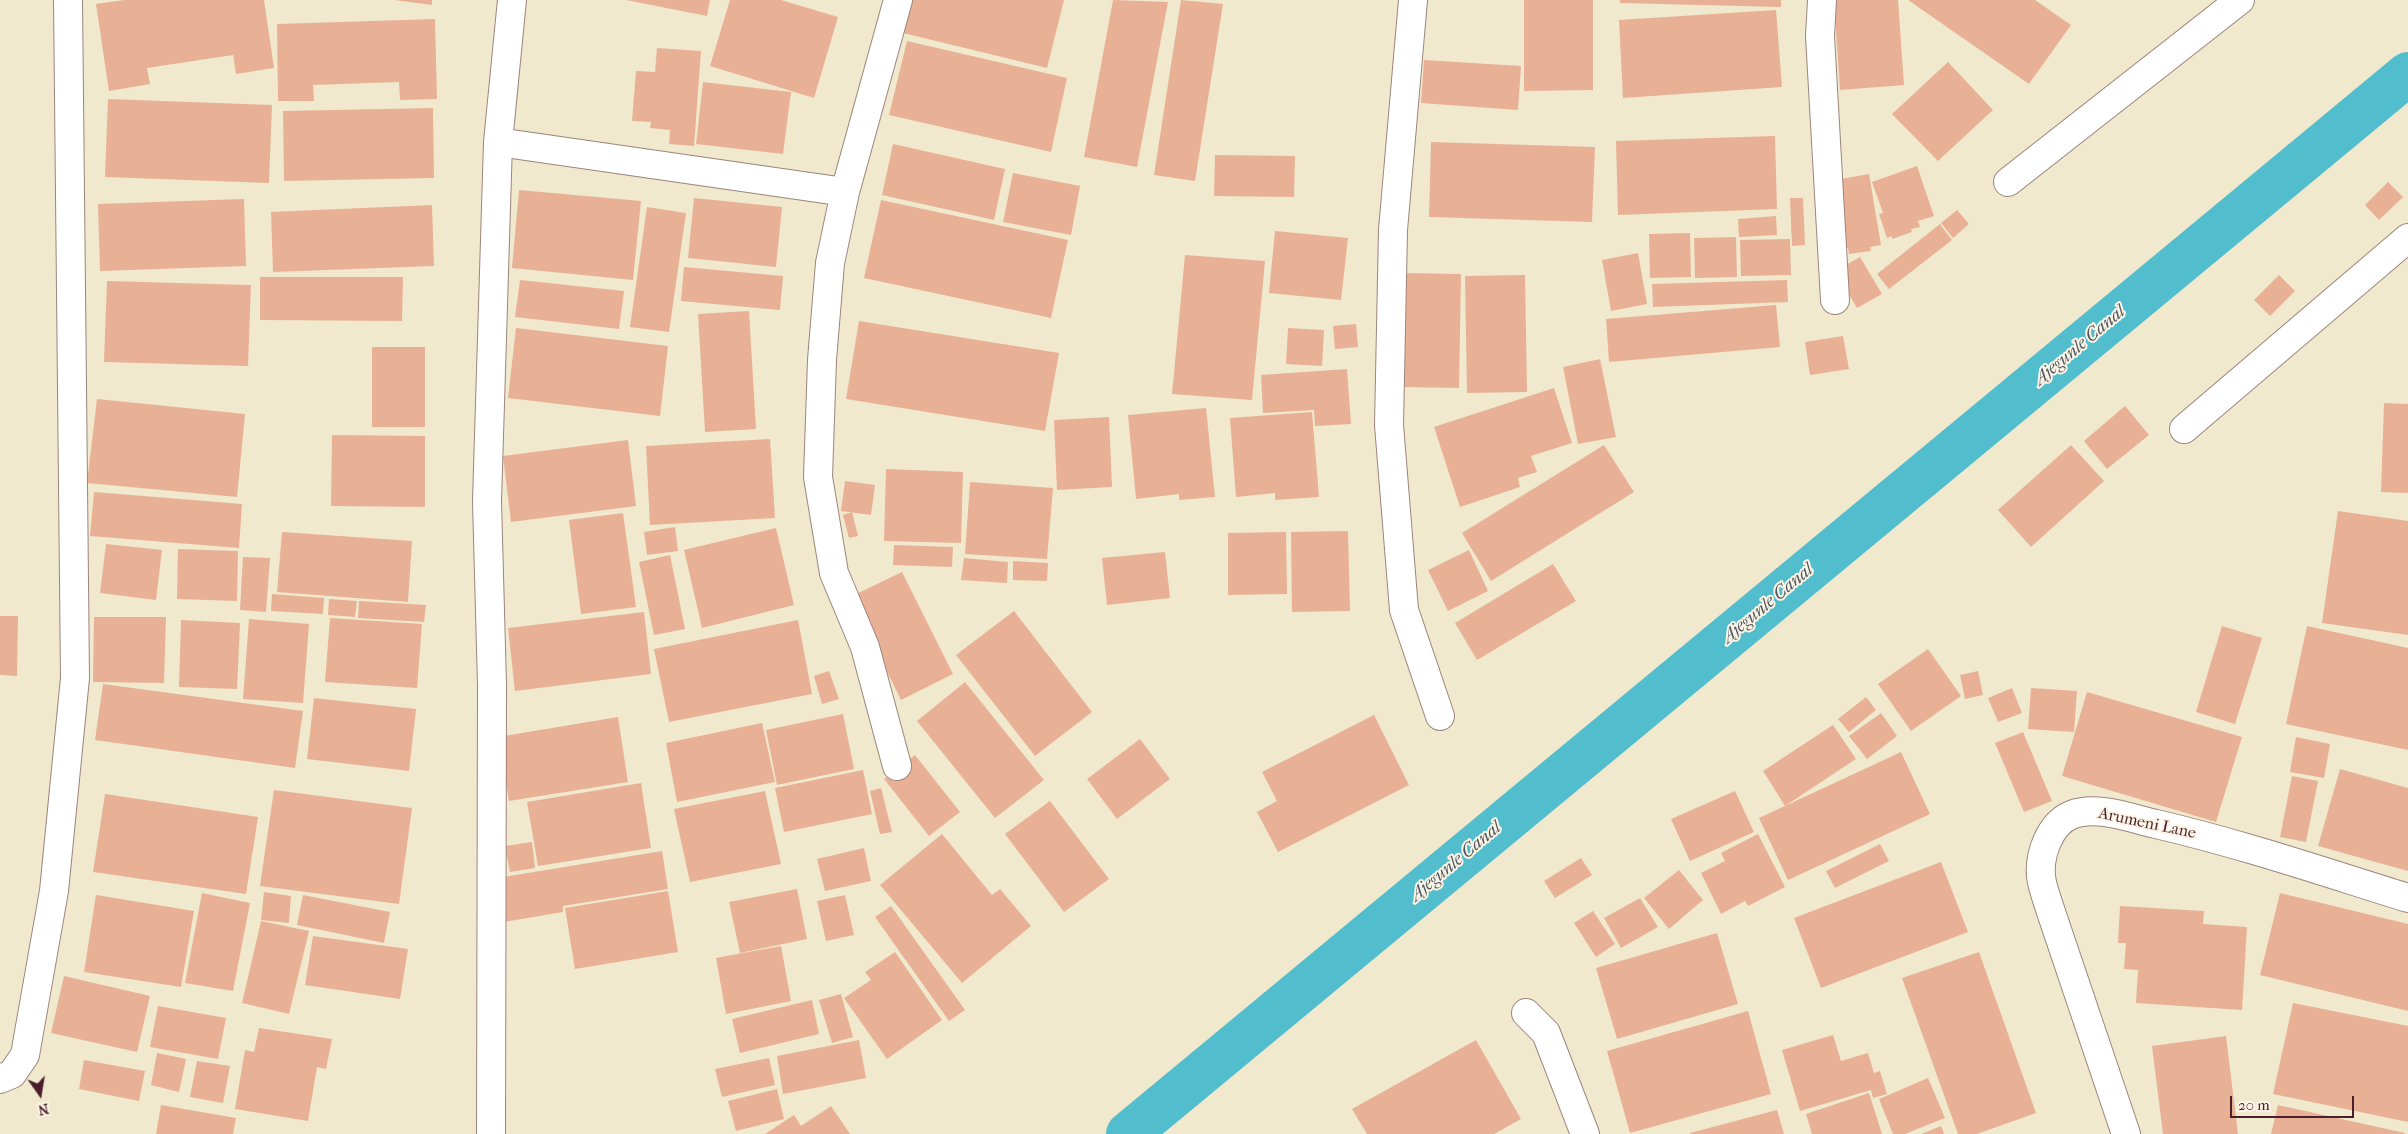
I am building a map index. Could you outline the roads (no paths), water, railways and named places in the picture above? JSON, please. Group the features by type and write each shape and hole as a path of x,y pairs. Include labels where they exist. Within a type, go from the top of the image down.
{"street":[{"path":"0,1079 12,1074 25,1056 54,891 75,678 68,0"},
{"path":"490,1134 492,685 487,501 498,142 512,0"},
{"path":"897,766 865,647 834,573 818,477 822,360 830,263 845,192 898,0"},
{"path":"1413,0 1393,230 1390,425 1404,610 1440,716"},
{"path":"1822,0 1820,36 1835,300"},
{"path":"2008,182 2240,0"},
{"path":"498,142 845,192"},
{"path":"2184,429 2408,238"},
{"name":"Arumeni Lane","path":"2126,1134 2050,909 2041,876 2046,841 2055,826 2070,816 2084,812 2105,812 2223,840 2408,898"},
{"path":"1526,1013 1546,1033 1585,1134"}],"waterway":[{"name":"Ajegunle Canal","path":"1128,1134 2408,74"}]}
